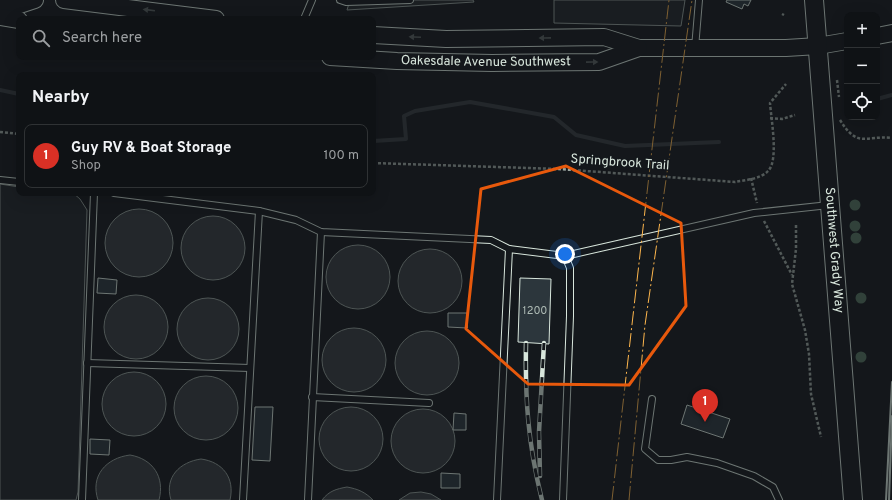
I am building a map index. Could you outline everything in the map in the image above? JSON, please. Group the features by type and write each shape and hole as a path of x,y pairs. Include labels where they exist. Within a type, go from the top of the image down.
{"main road":[{"name":"Southwest Grady Way","path":"814,0 853,500"}],"street":[{"path":"0,6 11,8 35,0"},
{"path":"64,0 192,16"},
{"path":"0,17 16,20"},
{"path":"880,36 892,34"},
{"name":"Oakesdale Avenue Southwest","path":"376,35 446,39 604,37 639,48 818,46 844,42"},
{"name":"Oakesdale Avenue Southwest","path":"376,60 464,63 599,62 639,48"},
{"path":"376,49 431,53 464,63"}],"lane":[{"path":"305,16 312,0"},
{"path":"340,0 410,0"},
{"path":"695,48 699,0"},
{"path":"0,180 16,182"},
{"path":"82,500 94,196"},
{"path":"138,196 259,211 296,220 320,232 491,240 509,249 565,256 760,212 831,204"},
{"path":"243,500 259,211"},
{"path":"308,500 320,232"},
{"path":"497,500 509,249"},
{"path":"563,500 570,316 570,268 565,256"},
{"path":"87,363 250,368"},
{"path":"312,397 429,403"},
{"path":"652,398 646,450 658,460 671,460 687,457 717,463 754,476 773,487 779,500"}],"path":[{"path":"838,82 839,105"},
{"name":"Springbrook Trail","path":"376,163 559,169 735,182 751,178 768,171 774,161 770,103 787,83"},
{"path":"839,112 840,120 846,130 855,137 867,140 892,138"},
{"path":"770,118 782,119 795,115"},
{"path":"0,132 16,134"},
{"path":"751,178 760,212 792,275"},
{"path":"796,225 796,248 792,284 805,330 809,354 811,394 821,437"}],"highlighted area":[{"path":"566,166 681,223 686,306 629,385 528,384 466,329 481,189"}],"shaded area":[{"path":"350,0 473,0 474,2 347,10"},
{"path":"554,0 685,0 681,26 554,23"},
{"path":"0,184 16,187 16,196 76,196 87,210 78,492 76,500 0,500"},
{"path":"139,209 152,212 163,219 170,230 173,243 170,256 163,267 152,274 139,277 126,274 115,267 108,256 105,243 108,230 115,219 126,212"},
{"path":"207,216 219,216 236,225 243,236 245,248 243,260 236,271 219,280 207,280 195,275 186,266 181,254 181,242 186,230 195,221"},
{"path":"352,245 364,245 381,254 388,265 390,277 388,289 381,300 364,309 352,309 340,304 331,295 326,283 326,271 331,259 340,250"},
{"path":"430,249 442,252 453,258 459,269 462,281 459,293 453,304 442,310 430,313 418,310 407,304 401,293 398,281 401,269 407,258 418,252"},
{"path":"136,295 154,301 162,309 168,327 162,345 154,353 136,359 118,353 110,345 104,327 110,309 118,301"},
{"path":"202,298 214,298 230,307 237,317 239,329 237,341 230,351 214,360 202,360 191,355 182,346 177,335 177,323 182,312 191,303"},
{"path":"354,328 372,334 380,342 386,360 380,378 372,386 354,392 336,386 328,378 322,360 328,342 336,334"},
{"path":"427,331 445,337 453,345 459,363 453,381 445,389 427,395 409,389 401,381 395,363 401,345 409,337"},
{"path":"134,372 152,378 160,386 166,404 160,422 152,430 134,436 116,430 108,422 102,404 108,386 116,378"},
{"path":"206,376 224,381 229,385 233,390 238,408 233,426 229,431 224,435 206,440 188,435 183,431 179,426 174,408 179,390 183,385 188,381"},
{"path":"351,407 369,413 377,421 383,439 377,457 369,465 351,471 333,465 325,457 319,439 325,421 333,413"},
{"path":"417,409 429,409 446,418 453,429 455,441 453,453 446,464 429,473 417,473 405,468 396,459 391,447 391,435 396,423 405,414"},
{"path":"130,455 145,460 155,470 159,477 160,484 159,500 98,500 96,483 102,470 107,464 114,460"},
{"path":"201,459 216,464 226,472 231,485 230,500 171,500 169,492 170,484 176,472 186,463"},
{"path":"347,487 361,491 373,500 322,500 327,494"},
{"path":"421,492 431,494 441,500 399,500 410,493"}],"building":[{"path":"727,0 751,0 748,6 744,4 742,9 726,2"},
{"path":"98,278 117,280 116,294 97,293"},
{"path":"520,278 551,279 549,344 518,342"},
{"path":"448,313 467,313 467,328 448,327"},
{"path":"687,405 730,419 723,438 681,424"},
{"path":"255,407 273,407 270,461 252,460"},
{"path":"454,413 466,414 466,430 453,430"},
{"path":"90,439 110,440 109,455 90,454"},
{"path":"441,473 460,474 460,488 441,488"}],"waterway":[{"path":"0,90 16,93"},
{"path":"880,98 892,95"},
{"path":"376,141 406,139 404,116 415,111 470,102 554,117 576,135 625,146 719,142"}],"railway":[{"path":"526,343 528,422 533,460 542,500"},
{"path":"540,476 539,432 544,343"}],"wall":[{"path":"886,500 892,382"},
{"path":"889,500 892,416"}],"power":[{"path":"612,500 669,0"},
{"path":"629,500 645,325 692,0"}],"place":[{"name":"Guy RV & Boat Storage","path":"705,422"}]}
